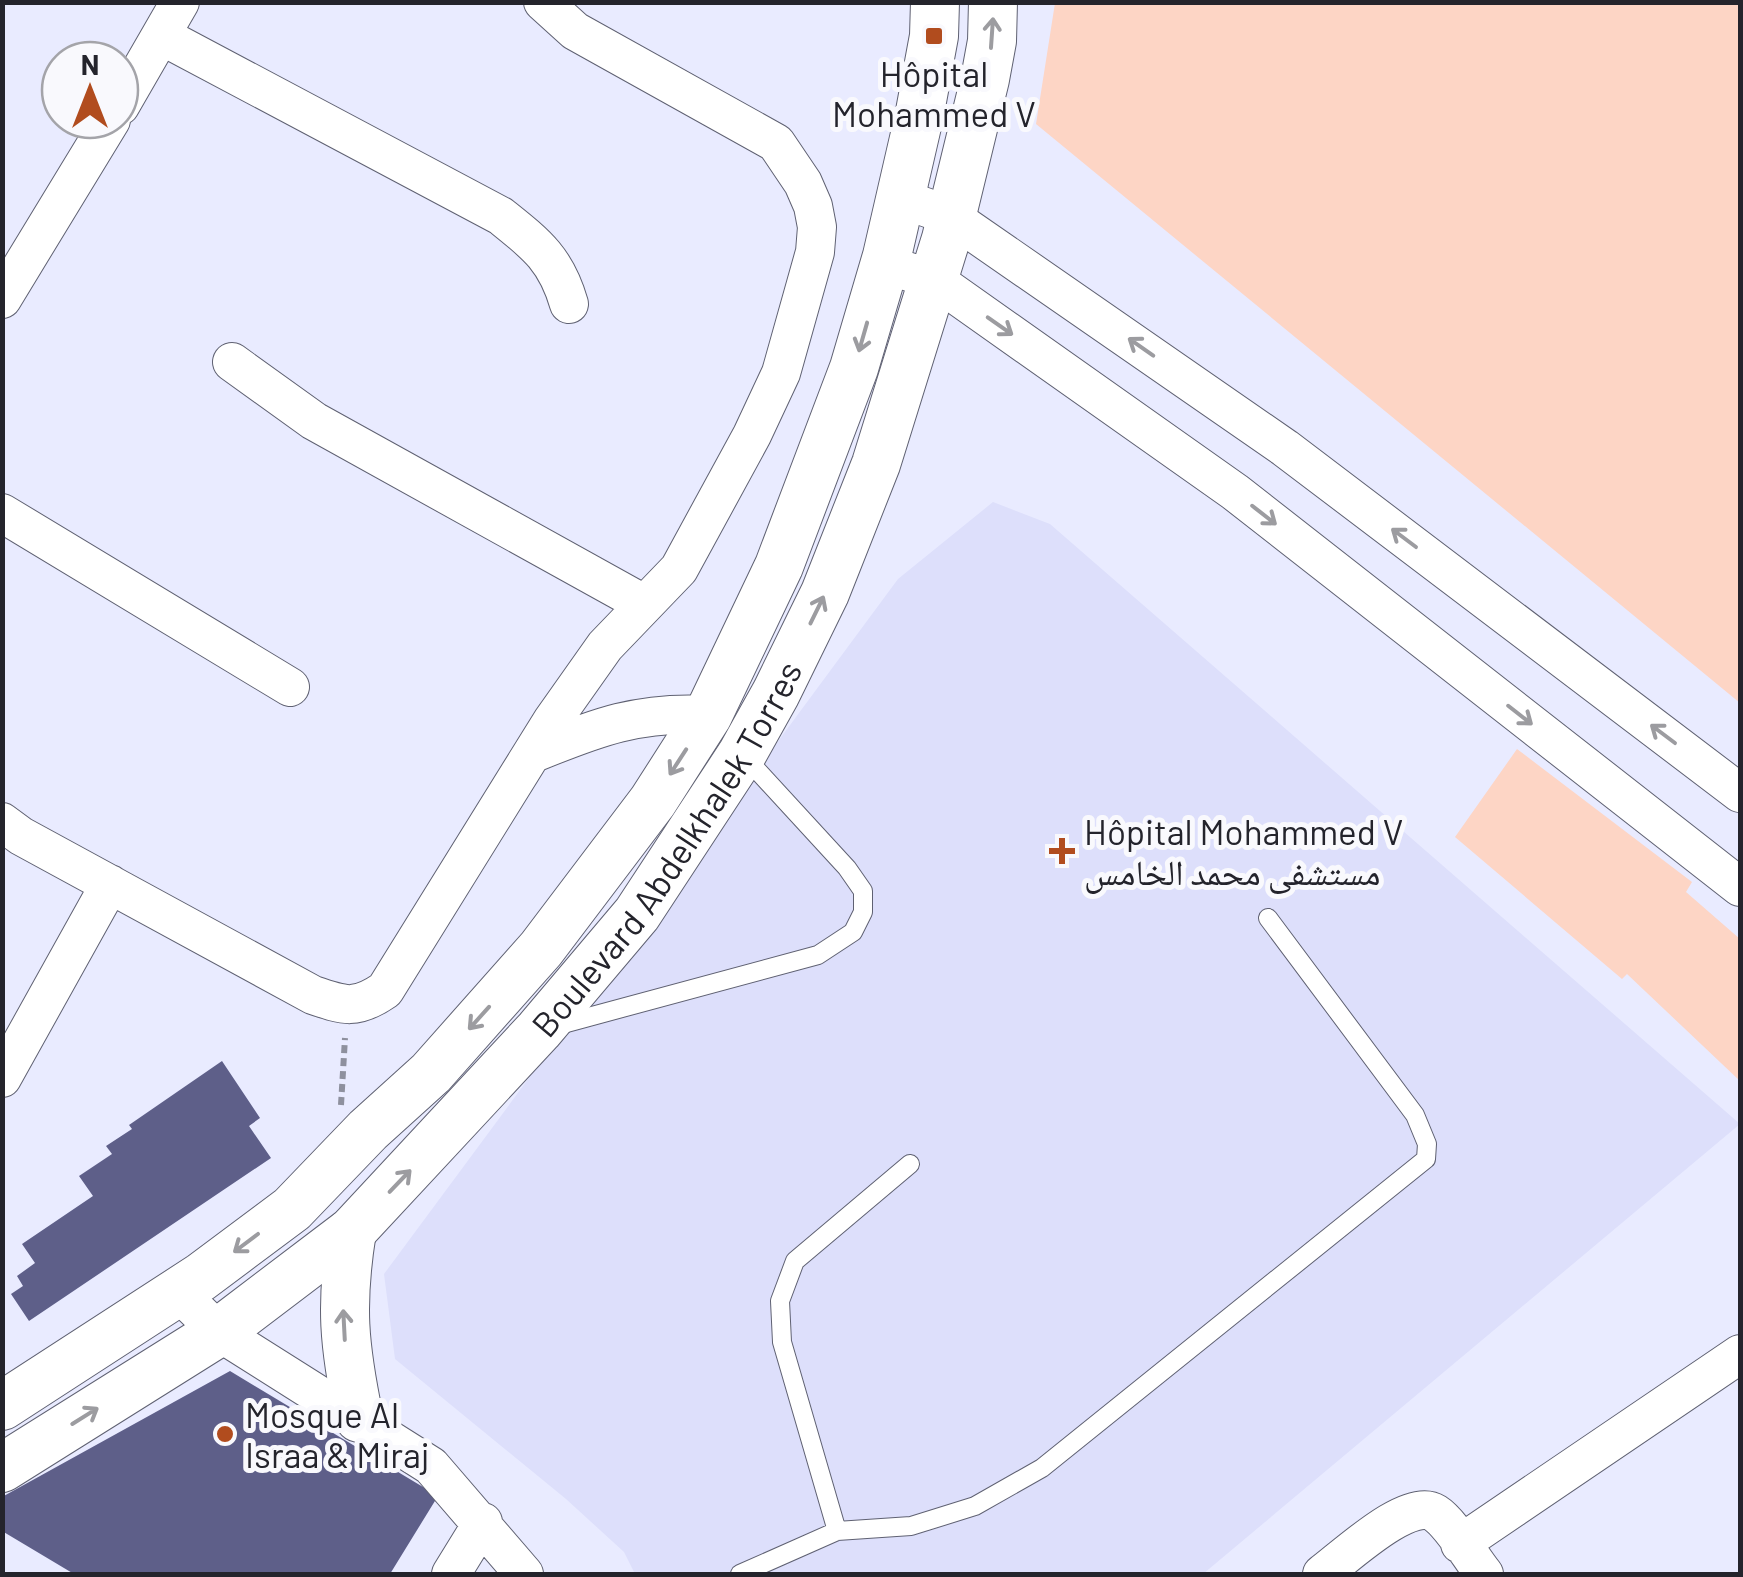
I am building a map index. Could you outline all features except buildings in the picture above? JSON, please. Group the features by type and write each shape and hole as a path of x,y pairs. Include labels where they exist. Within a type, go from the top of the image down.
{"street":[{"path":"140,73 180,2"},
{"path":"2,822 313,995 346,1006 370,1001 385,990 552,721 604,646 678,568 752,435 781,373 803,302 817,227 803,183 776,144 575,31 543,2"},
{"name":"Boulevard Abdelkhalek Torres","path":"2,1406 178,1292 292,1208 431,1073 541,949 653,800 708,715 779,566 854,368 900,198 934,36 935,2"},
{"name":"Boulevard Abdelkhalek Torres","path":"2,1468 219,1332 352,1232 539,1030 637,914 742,754 825,593 876,464 934,280 985,79 992,41 993,2"},
{"path":"162,36 501,216 552,262 568,304"},
{"path":"2,298 99,140"},
{"path":"900,198 950,216 1286,448 1740,793"},
{"path":"884,264 934,280 1235,492 1740,888"},
{"path":"232,362 314,421 644,604"},
{"path":"2,513 290,687"},
{"path":"534,753 613,722 667,713 708,715"},
{"path":"2,1078 110,884"},
{"path":"352,1232 343,1295 346,1358 359,1418"},
{"path":"178,1292 219,1332 431,1466 524,1574"},
{"path":"1460,1544 1740,1354"},
{"path":"1322,1574 1406,1511 1424,1508 1438,1514 1484,1574"},
{"path":"451,1574 482,1522"}],"lane":[{"path":"539,1030 818,955 852,932 863,912 863,891 847,868 742,754"},
{"path":"740,1574 836,1530 912,1526 975,1506 1042,1468 1426,1159 1428,1144 1415,1115 1268,918"},
{"path":"836,1530 782,1342 780,1301 795,1261 910,1164"}],"path":[{"path":"338,1162 346,1006"}],"shaded area":[{"path":"1055,3 1740,3 1740,703 1036,124"},
{"name":"Hôpital Mohammed V مستشفى محمد الخامس","path":"993,502 1050,524 1740,1124 1203,1574 635,1574 624,1552 566,1499 395,1359 384,1274 898,579"},
{"path":"1517,749 1692,882 1686,892 1740,939 1740,1081 1627,974 1622,979 1455,837"}],"place":[{"name":"Hôpital Mohammed V","path":"934,36"},
{"name":"Hôpital Mohammed V مستشفى محمد الخامس","path":"1062,851"},
{"name":"Mosque Al Israa & Miraj","path":"225,1434"}]}
